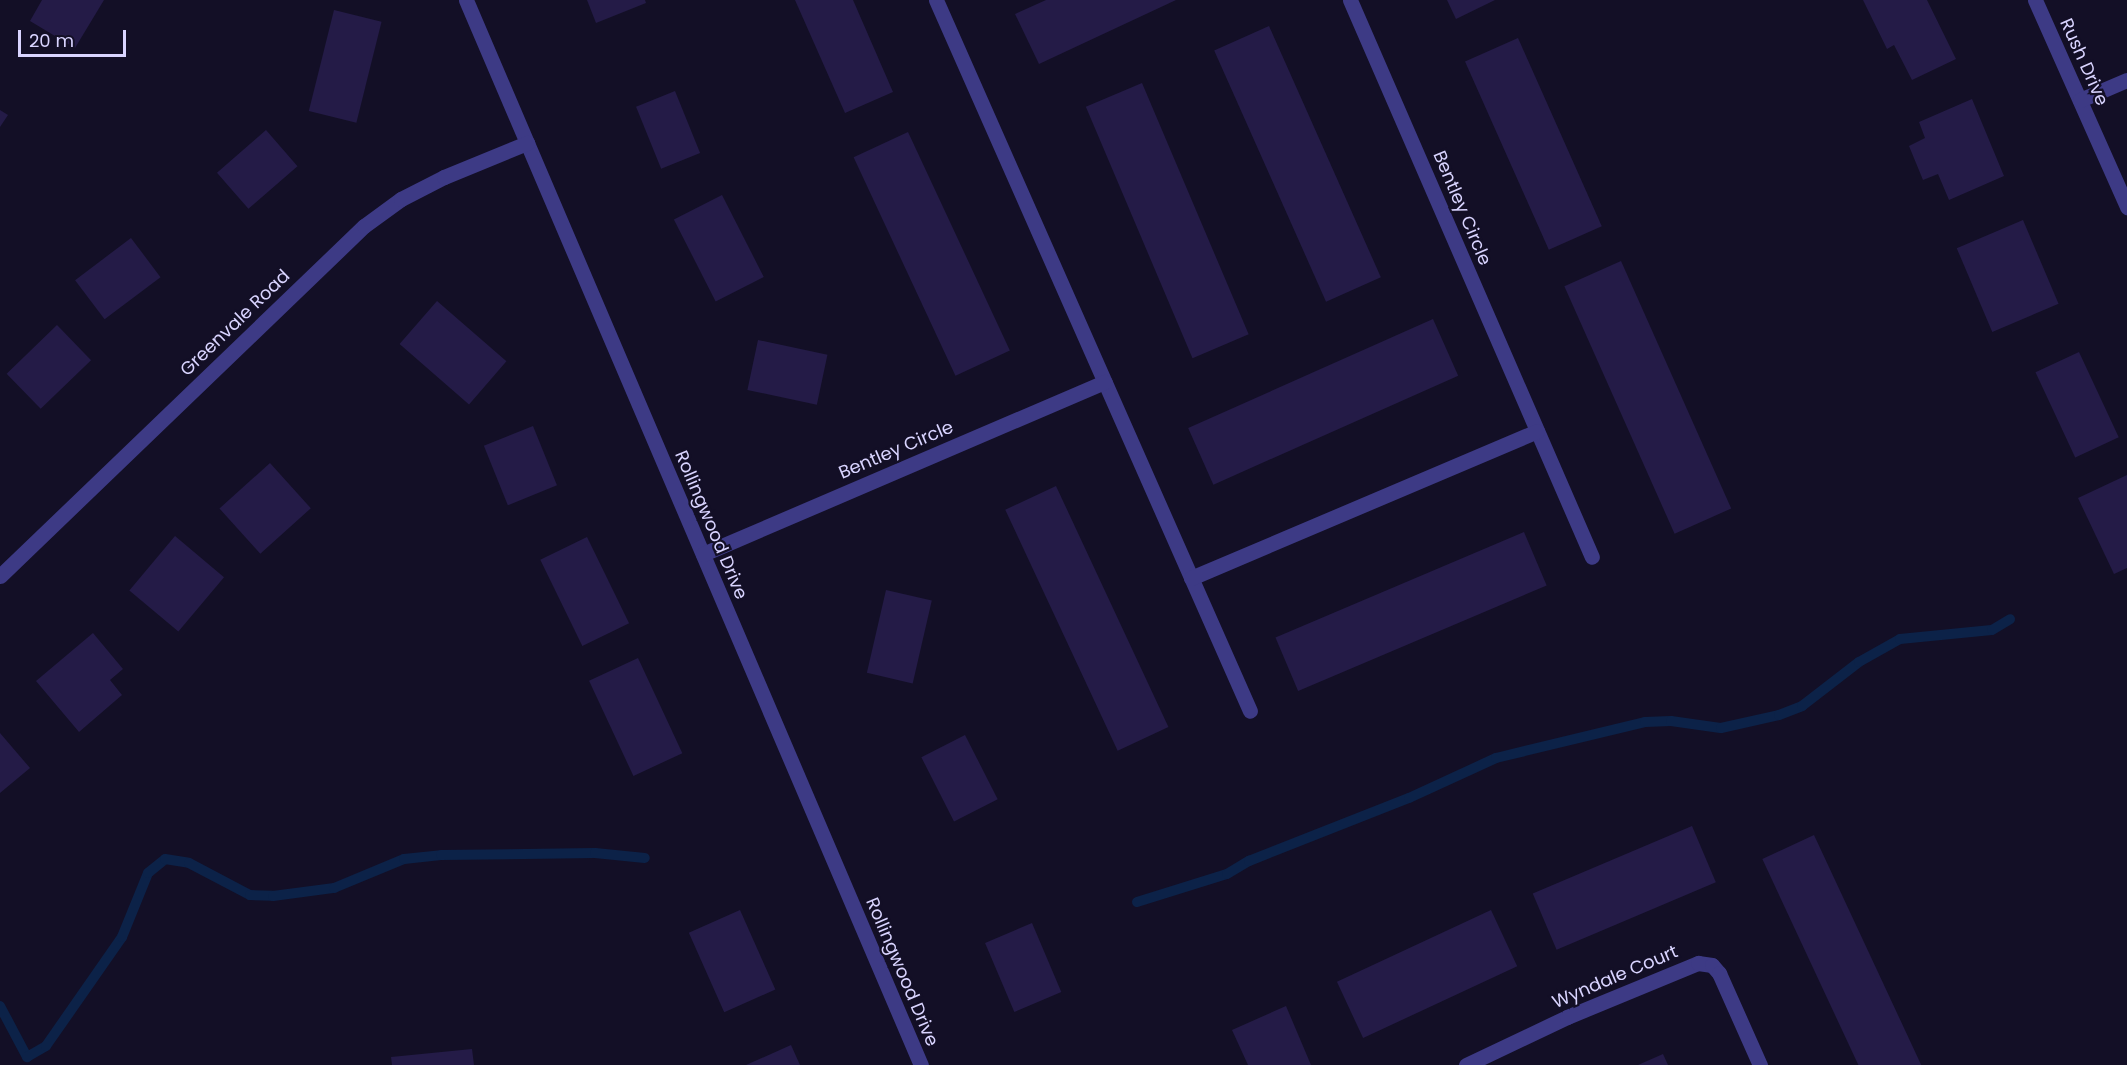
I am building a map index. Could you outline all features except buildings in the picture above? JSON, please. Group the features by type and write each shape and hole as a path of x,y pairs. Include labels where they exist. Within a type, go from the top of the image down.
{"street":[{"name":"Rollingwood Drive","path":"465,0 921,1065"},
{"path":"936,0 1250,711"},
{"name":"Bentley Circle","path":"1350,0 1592,557"},
{"name":"Rush Drive","path":"2035,0 2127,207"},
{"path":"2080,100 2127,80"},
{"name":"Greenvale Road","path":"0,576 364,226 401,199 444,177 527,143"},
{"name":"Bentley Circle","path":"703,554 1105,382"},
{"path":"1191,578 1537,431"},
{"name":"Wyndale Court","path":"1466,1065 1567,1017 1698,963 1712,965 1719,973 1760,1065"}],"waterway":[{"path":"1137,902 1227,874 1249,861 1409,798 1496,758 1645,722 1671,721 1721,728 1779,715 1802,706 1859,662 1900,639 1992,630 2010,619"},
{"path":"0,1006 27,1057 46,1046 122,937 148,873 165,859 189,863 250,895 273,896 334,888 404,859 441,855 595,853 645,858"}]}
